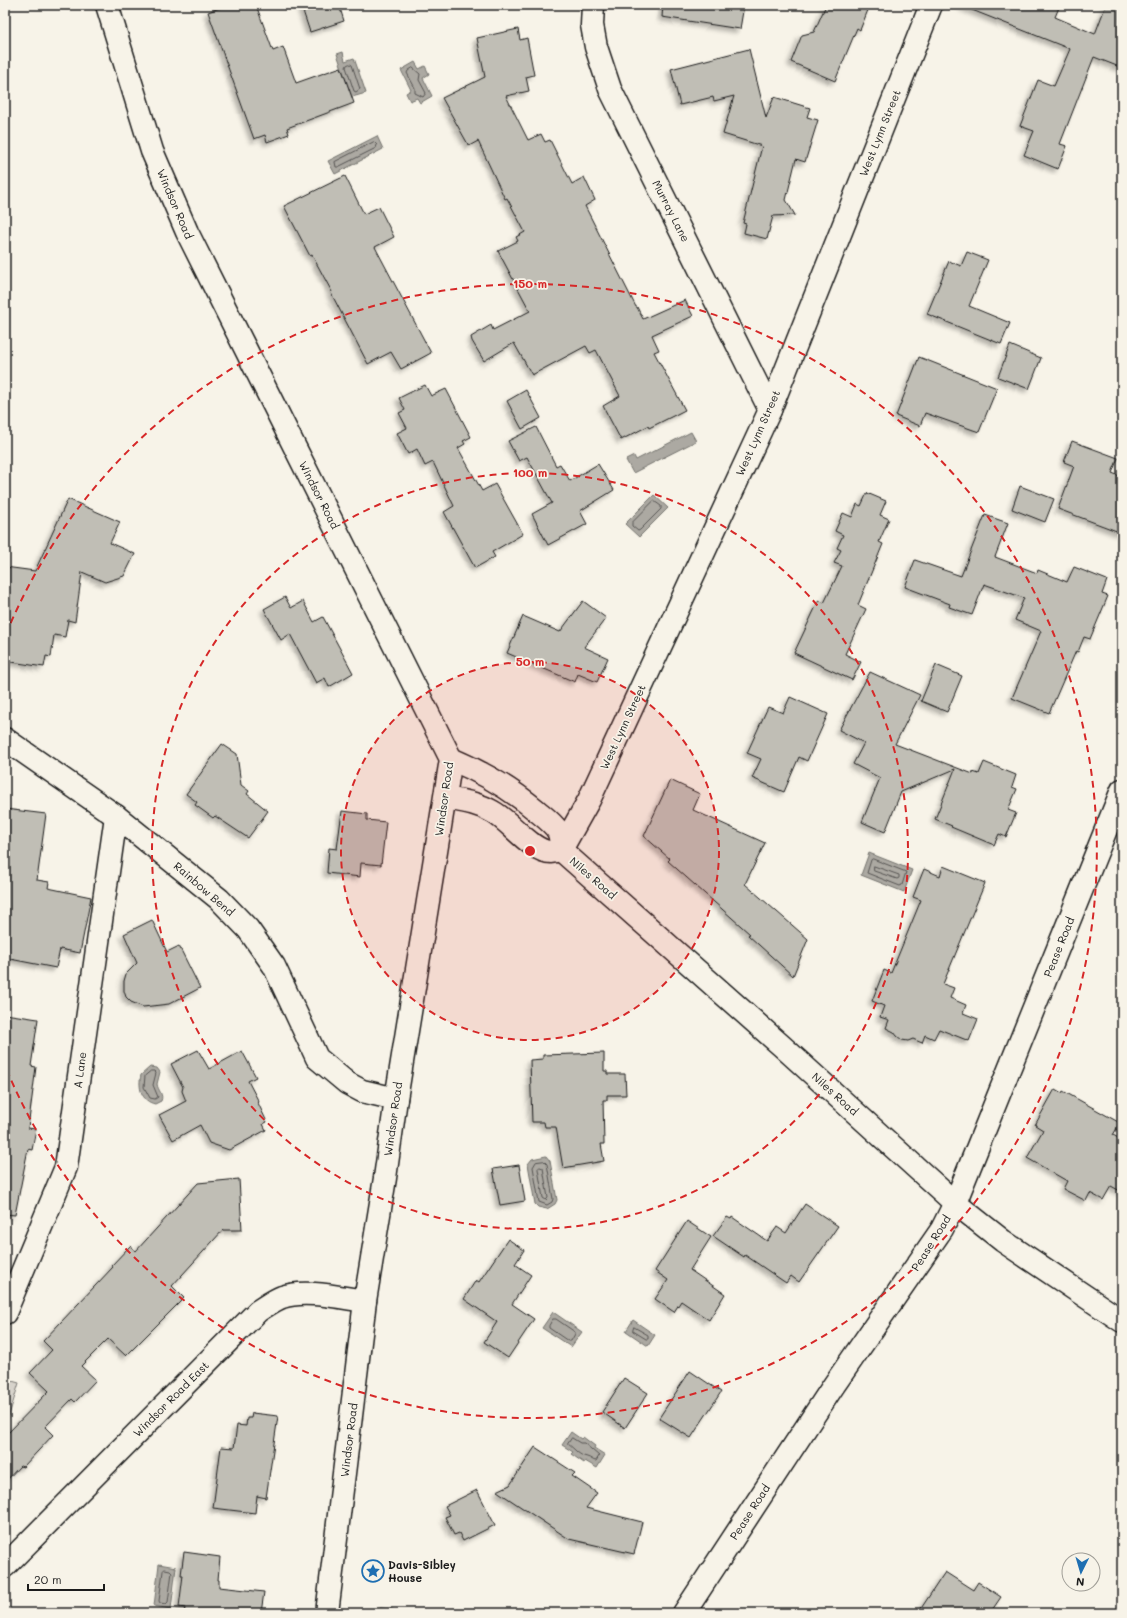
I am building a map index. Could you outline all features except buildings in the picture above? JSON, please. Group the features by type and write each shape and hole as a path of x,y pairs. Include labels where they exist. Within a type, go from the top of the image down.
{"street":[{"name":"Windsor Road","path":"108,5 152,151 186,232 451,759 365,1301 327,1613"},
{"name":"Murray Lane","path":"593,5 592,26 596,47 610,89 770,410"},
{"name":"West Lynn Street","path":"560,850 589,800 770,410 931,5"},
{"name":"Rainbow Bend","path":"5,739 116,816 220,899 248,929 274,966 317,1058 357,1088 396,1099"},
{"name":"Niles Road","path":"451,759 477,770 498,782 542,815 558,831 561,840 560,850"},
{"name":"Pease Road","path":"684,1613 834,1385 942,1229 955,1203 1122,790"},
{"name":"Niles Road","path":"446,798 469,802 486,808 508,822 536,847 552,852 560,850"},
{"name":"A Lane","path":"5,1313 66,1167 116,816"},
{"name":"Niles Road","path":"560,850 771,1036 955,1203 1009,1246 1122,1321"},
{"name":"Windsor Road East","path":"5,1566 258,1311 282,1297 304,1294 327,1295 365,1301"}],"shaded area":[{"path":"5,1379 19,1383 5,1428"}],"water":[{"path":"343,52 345,61 354,58 366,93 352,97 337,54"},
{"path":"415,62 419,69 425,66 429,74 423,78 432,96 420,103 417,98 410,101 406,93 411,90 401,70"},
{"path":"377,136 383,149 335,174 328,161"},
{"path":"691,432 696,441 633,473 626,460 634,456 636,460"},
{"path":"654,495 668,508 639,537 625,524"},
{"path":"869,853 912,870 904,892 861,875"},
{"path":"150,1067 157,1068 160,1072 157,1084 162,1099 155,1104 146,1100 140,1089 141,1075"},
{"path":"546,1156 550,1161 557,1200 555,1204 547,1209 538,1207 535,1204 528,1164 532,1159"},
{"path":"553,1312 582,1332 571,1347 542,1328"},
{"path":"633,1320 655,1335 648,1346 626,1331"},
{"path":"571,1432 581,1439 583,1437 595,1446 594,1448 605,1455 597,1468 585,1461 584,1463 571,1454 573,1452 562,1445"},
{"path":"159,1564 176,1567 171,1609 154,1606"},
{"path":"380,1608 392,1609 397,1613 374,1613"}],"place":[{"name":"Davis-Sibley House","path":"373,1571"}]}
